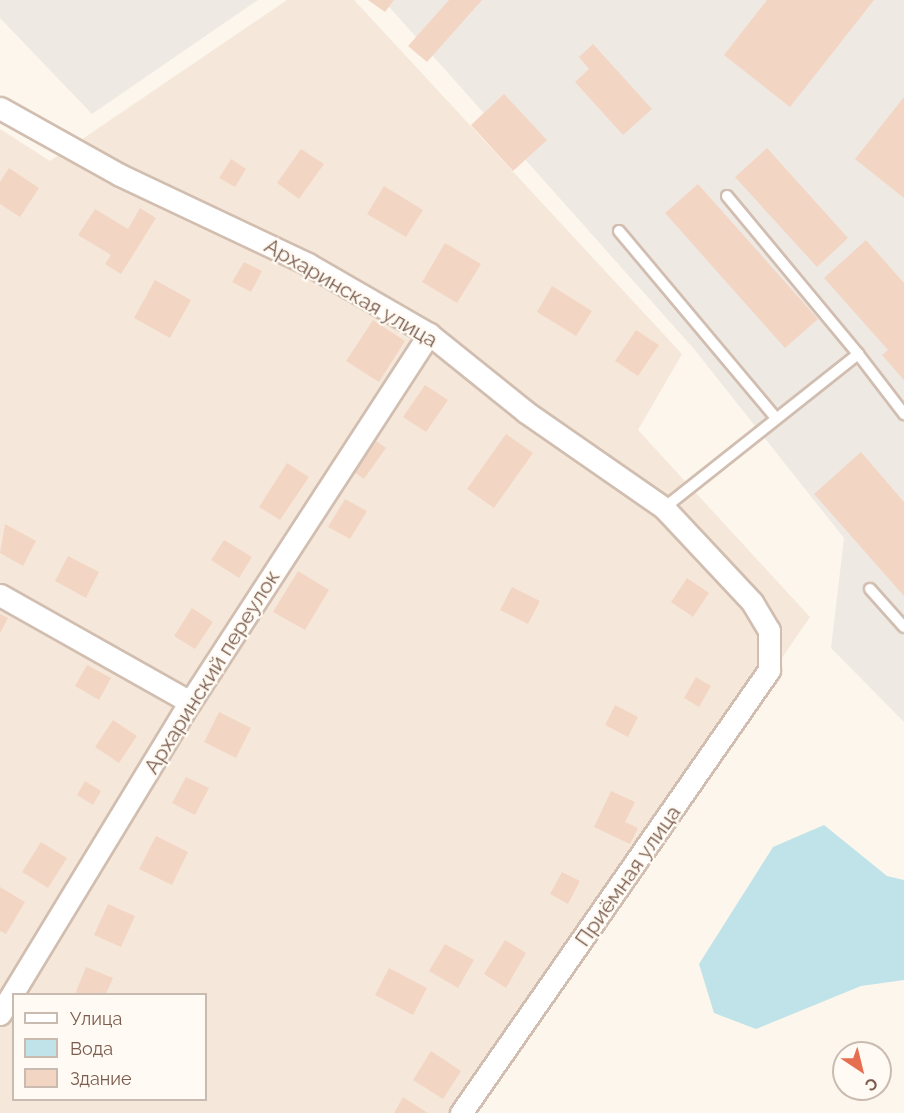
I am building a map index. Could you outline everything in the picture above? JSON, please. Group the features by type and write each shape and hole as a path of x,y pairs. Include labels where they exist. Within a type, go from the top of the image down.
{"street":[{"name":"Архаринская улица","path":"0,108 120,175 308,264 429,334 526,412 664,508 752,602 769,630"},
{"name":"Архаринский переулок","path":"13,993 190,702 429,334"},
{"path":"0,595 190,702"},
{"name":"Приёмная улица","path":"461,1113 769,670 769,630"},
{"name":"Архаринский переулок","path":"0,1014 12,994"}],"lane":[{"path":"727,196 858,354 904,414"},
{"path":"620,231 775,417"},
{"path":"664,508 775,417 858,354"},
{"path":"870,589 904,627"}],"shaded area":[{"path":"0,0 258,0 92,114 0,18"},
{"path":"287,0 354,0 682,354 638,430 810,617 470,1113 0,1113 0,129 50,161"},
{"path":"383,0 904,0 904,722 831,648 844,538 694,349"}],"water":[{"path":"824,825 887,876 904,880 904,980 861,986 756,1029 714,1013 699,964 773,847"}],"building":[{"path":"368,0 394,0 385,12"},
{"path":"449,0 482,0 427,62 408,46"},
{"path":"767,0 874,0 790,107 724,55"},
{"path":"593,44 652,109 623,135 575,82 589,69 579,57"},
{"path":"504,94 547,140 513,171 471,125"},
{"path":"904,97 904,198 855,159"},
{"path":"767,148 848,238 817,267 735,177"},
{"path":"301,149 324,164 299,199 277,183"},
{"path":"231,159 246,169 235,187 219,178"},
{"path":"9,168 39,188 20,217 0,204 0,182"},
{"path":"698,184 818,319 785,348 665,213"},
{"path":"384,186 423,210 406,237 367,214"},
{"path":"140,208 156,218 121,274 105,264 111,255 78,235 95,209 128,229"},
{"path":"866,240 904,283 904,380 882,355 888,350 824,278"},
{"path":"445,243 481,264 457,303 422,282"},
{"path":"244,262 262,271 251,292 232,282"},
{"path":"155,280 191,300 170,338 134,318"},
{"path":"552,286 592,311 576,336 537,312"},
{"path":"373,320 405,341 379,382 346,361"},
{"path":"636,330 659,345 638,376 615,361"},
{"path":"425,385 448,400 426,432 403,417"},
{"path":"506,434 533,453 494,508 467,489"},
{"path":"369,436 386,448 364,479 348,468"},
{"path":"861,452 904,502 904,596 814,494"},
{"path":"287,463 309,477 280,520 259,507"},
{"path":"345,499 367,511 350,539 328,527"},
{"path":"5,524 36,541 23,566 0,553"},
{"path":"224,540 252,557 239,578 211,560"},
{"path":"68,556 99,572 86,598 55,581"},
{"path":"298,571 329,590 305,630 273,612"},
{"path":"687,578 709,593 693,617 671,602"},
{"path":"512,587 540,601 528,624 500,610"},
{"path":"192,608 213,622 195,649 174,636"},
{"path":"0,614 8,618 0,633"},
{"path":"87,665 111,678 99,700 75,686"},
{"path":"696,677 711,686 699,707 684,698"},
{"path":"615,705 638,717 628,737 605,725"},
{"path":"219,712 251,728 236,758 204,742"},
{"path":"113,720 137,736 119,763 95,747"},
{"path":"186,777 209,788 195,815 172,803"},
{"path":"85,781 101,791 93,805 77,795"},
{"path":"611,791 635,802 625,822 638,828 630,844 594,827"},
{"path":"156,836 188,852 172,885 139,869"},
{"path":"41,842 67,858 48,888 22,872"},
{"path":"562,872 580,881 568,904 550,894"},
{"path":"0,887 25,902 6,934 0,931"},
{"path":"108,904 135,916 121,947 94,935"},
{"path":"505,940 526,953 506,988 484,974"},
{"path":"445,944 474,960 458,988 429,971"},
{"path":"86,967 113,978 106,993 75,993"},
{"path":"389,968 427,988 413,1015 375,995"},
{"path":"431,1051 461,1071 443,1099 413,1080"},
{"path":"403,1097 428,1113 394,1113"}]}
